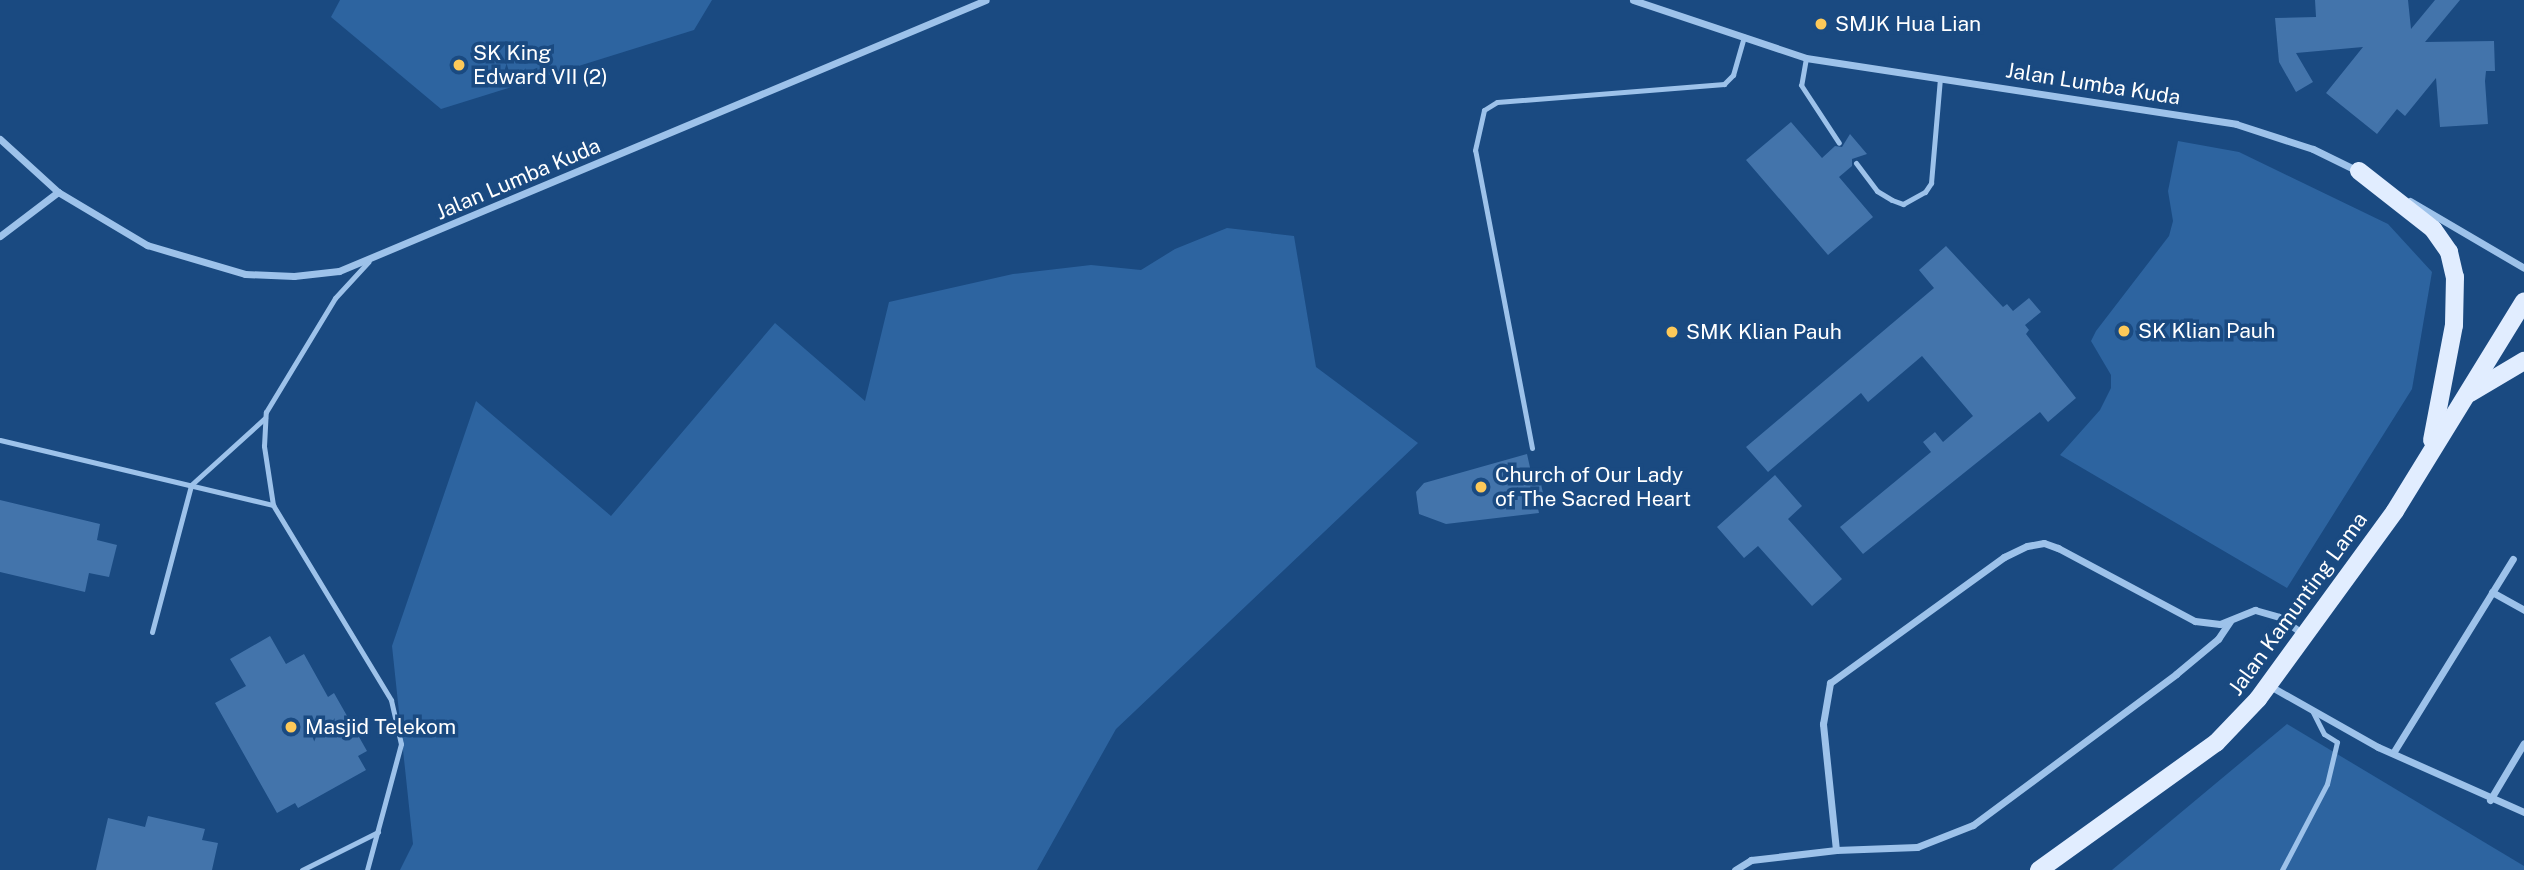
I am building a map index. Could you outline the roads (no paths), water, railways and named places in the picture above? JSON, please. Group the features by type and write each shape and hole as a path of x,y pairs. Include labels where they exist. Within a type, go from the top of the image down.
{"main road":[{"path":"2359,171 2433,229 2449,252 2455,277 2454,325 2440,414 2426,460"},
{"name":"Jalan Kamunting Lama","path":"2039,870 2216,743 2269,685 2426,460 2524,301"},
{"path":"2469,394 2524,361"}],"street":[{"name":"Jalan Lumba Kuda","path":"0,139 58,192 147,244 245,274 293,276 369,261 986,0"},
{"name":"Jalan Lumba Kuda","path":"1633,0 1806,58 2236,124 2313,149 2359,171 2524,268"},
{"path":"0,236 58,192"},
{"path":"1836,850 1823,724 1830,683 2004,557 2044,543 2175,614 2210,624 2230,621 2246,612 2265,612 2306,635"},
{"path":"2393,753 2513,559"},
{"path":"2492,592 2524,610"},
{"path":"1735,870 1751,860 1836,850 1917,847 1973,825 2176,674 2218,639 2230,621"},
{"path":"2269,685 2393,753 2490,800 2524,812"},
{"path":"2490,800 2524,743"}],"lane":[{"path":"1532,448 1475,150 1484,110 1497,102 1724,84 1733,75 1744,37"},
{"path":"1806,58 1801,85 1839,143"},
{"path":"1856,163 1877,191 1892,200 1903,204 1925,192 1931,183 1940,78"},
{"path":"152,632 191,485 265,418 335,298 369,261"},
{"path":"265,418 264,446 273,505 391,699 401,744 367,870"},
{"path":"0,440 273,505"},
{"path":"2283,870 2327,784 2337,741 2324,734 2312,710"},
{"path":"302,870 378,831"}],"place":[{"name":"SMJK Hua Lian","path":"1821,24"},
{"name":"SK King Edward VII (2)","path":"459,65"},
{"name":"SK Klian Pauh","path":"2124,331"},
{"name":"SMK Klian Pauh","path":"1672,332"},
{"name":"Church of Our Lady of The Sacred Heart","path":"1481,487"},
{"name":"Masjid Telekom","path":"291,727"}]}
